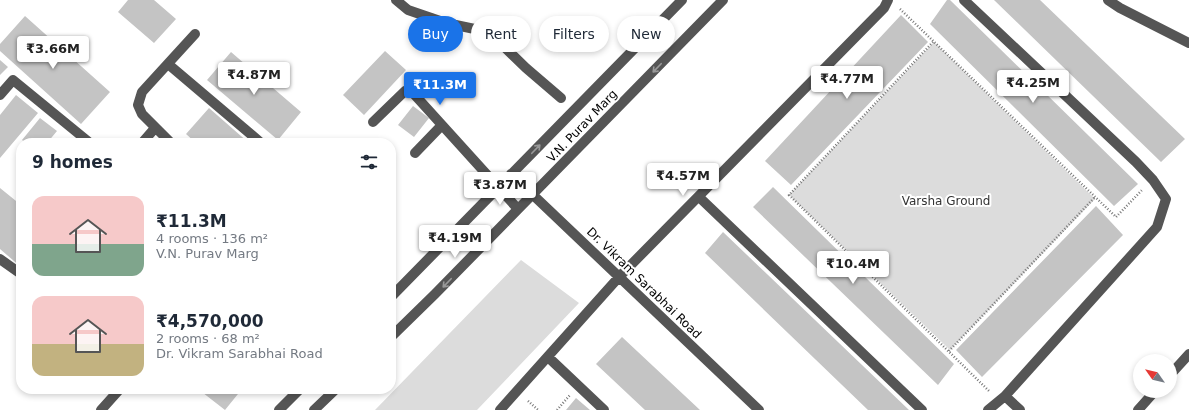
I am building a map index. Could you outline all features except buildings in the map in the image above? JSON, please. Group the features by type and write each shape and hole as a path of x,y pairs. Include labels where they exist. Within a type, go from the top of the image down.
{"street":[{"path":"396,0 408,10 446,23 490,32 526,68 562,98"},
{"name":"V.N. Purav Marg","path":"396,292 682,0"},
{"name":"V.N. Purav Marg","path":"396,332 533,195 723,0"},
{"path":"964,0 1136,162 1153,180 1166,199 1157,227 1002,398 988,410"},
{"path":"1108,0 1120,8 1189,43"},
{"path":"500,410 620,277 884,8 892,3"},
{"path":"166,138 142,114 138,105 142,92 195,34"},
{"path":"168,64 255,138"},
{"path":"0,95 13,80 84,138"},
{"path":"373,122 406,90 413,93 518,209"},
{"path":"414,152 442,125"},
{"path":"146,138 155,128"},
{"name":"Dr. Vikram Sarabhai Road","path":"511,174 759,410"},
{"path":"699,197 922,410"},
{"path":"0,259 16,270"},
{"path":"1177,367 1189,354"},
{"path":"548,357 604,410"},
{"path":"101,410 115,394"},
{"path":"279,410 295,394"},
{"path":"314,410 331,394"},
{"path":"1002,398 1020,410"},
{"path":"1138,410 1149,398"}],"path":[{"path":"892,3 1116,217 1153,180"},
{"path":"933,42 789,196 949,351 1002,398"},
{"path":"949,351 1095,196"}],"green space":[{"name":"Varsha Ground","path":"934,42 1095,199 950,350 789,195"},
{"path":"521,260 579,303 477,410 375,410 391,394 396,394 396,388"}]}
